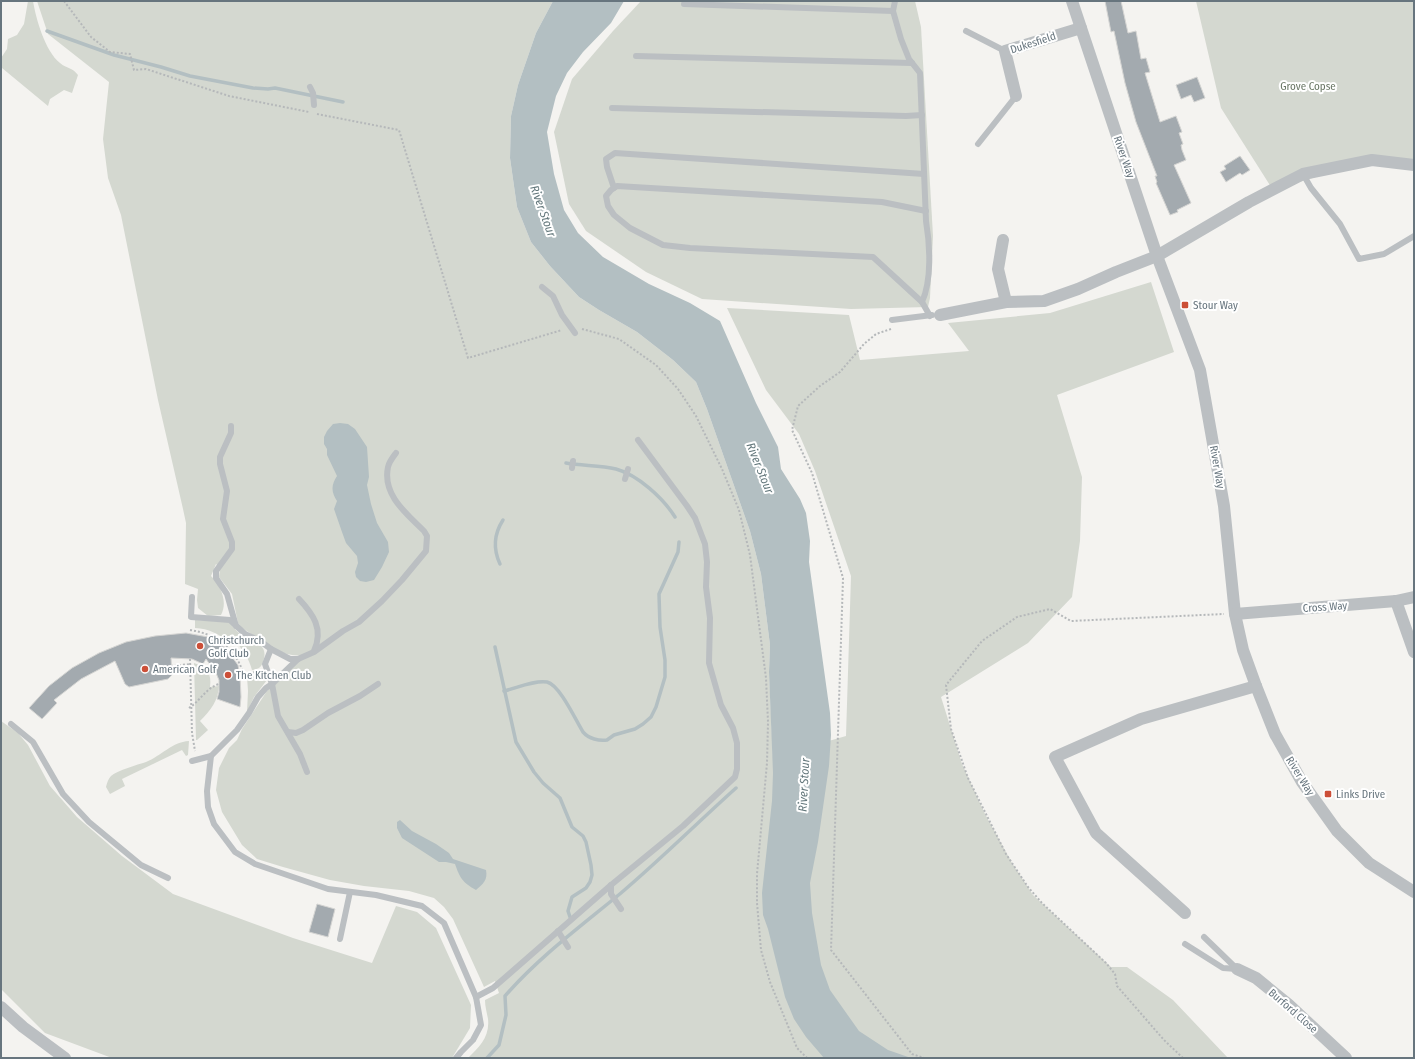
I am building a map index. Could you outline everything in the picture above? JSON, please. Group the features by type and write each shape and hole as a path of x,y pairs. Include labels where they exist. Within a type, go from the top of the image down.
{"street":[{"name":"River Way","path":"1072,1 1157,256 1200,370 1224,506 1235,614 1243,650 1256,686 1275,734 1302,782 1337,831 1369,863 1414,892"},
{"name":"Dukesfield","path":"1016,96 1005,51 1081,28"},
{"path":"935,315 1006,302 1044,301 1078,289 1157,256 1249,202 1303,174 1372,160 1414,165"},
{"path":"1003,240 998,269 1006,302"},
{"name":"Cross Way","path":"1235,614 1396,601 1414,597"},
{"path":"1396,601 1414,652"},
{"path":"1185,913 1096,833 1055,757 1141,719 1256,686"},
{"name":"Burford Close","path":"1237,969 1256,978 1289,1005 1346,1058"},
{"path":"1,1007 23,1027 65,1058"}],"lane":[{"path":"895,1 893,11 901,39 912,62 920,73 926,211 930,244 925,294 922,302"},
{"path":"684,4 893,11"},
{"path":"966,31 1005,51"},
{"path":"636,56 912,62"},
{"path":"310,87 313,93 314,105"},
{"path":"978,144 1016,96"},
{"path":"612,108 906,116 922,115"},
{"path":"614,188 606,167 606,158 615,153 924,174"},
{"path":"1303,174 1311,188 1340,224 1359,259 1384,254 1414,236"},
{"path":"926,211 882,202 617,186 606,196 608,206 614,215 630,228 663,245 690,248 873,257 935,315"},
{"path":"542,287 553,296 562,315 575,333"},
{"path":"892,320 935,315"},
{"path":"231,426 231,433 220,456 220,464 227,491 223,519 232,542 232,549 216,571 216,578 227,594 228,602 236,626"},
{"path":"476,996 493,988 659,846 735,777 737,769 737,743 733,728 721,705 709,663 710,618 706,587 707,562 705,544 687,506 638,440"},
{"path":"194,761 211,756 237,730 258,697 266,688 298,659 314,652 364,618 402,580 426,551 427,536 424,531 398,505 391,492 388,478 388,466 396,453"},
{"path":"625,479 628,469"},
{"path":"192,597 191,617 224,618 230,620 245,634 260,641 271,649 290,659 298,659"},
{"path":"299,599 312,614 316,622 318,643 314,652"},
{"path":"271,649 265,664 272,684 278,716 300,754 307,772"},
{"path":"288,732 296,733 303,730 328,713 360,696 378,684"},
{"path":"11,724 33,742 63,794 89,822 141,865 168,878"},
{"path":"211,756 207,792 208,807 214,824 235,852 255,864 328,889 376,895 422,906 444,923 476,996 481,1025 473,1040 456,1058"},
{"path":"611,886 612,894 621,909"},
{"path":"340,939 350,892"},
{"path":"558,931 568,947"},
{"path":"1204,937 1237,969"},
{"path":"1185,944 1223,968 1237,969"}],"path":[{"path":"64,1 91,38 110,52 130,54 134,70"},
{"path":"892,320 891,329 876,334 864,344 840,372 820,386 798,406 792,430 812,473 843,578 831,950 912,1054 924,1058"},
{"path":"190,630 201,632 217,638 235,657 244,676 266,669"},
{"path":"190,659 194,761"},
{"path":"171,666 191,664"},
{"path":"188,708 210,689 219,684"}],"green space":[{"path":"28,1 33,1 36,17 50,51 60,63 78,75 72,93 64,90 50,99 48,106 1,68 1,58 7,49 8,39 17,35 24,24"},
{"path":"37,1 553,1 536,33 518,85 511,116 510,158 517,207 531,242 550,266 579,297 637,332 673,360 696,382 750,531 761,574 770,645 769,672 773,757 846,736 851,576 815,471 799,434 766,390 727,308 849,315 860,360 969,351 948,323 1050,313 1151,282 1174,352 1057,395 1082,477 1080,541 1072,597 1028,643 941,697 962,764 985,814 1012,863 1033,895 1111,967 1127,967 1173,1000 1228,1058 468,1058 480,1046 487,1031 488,1019 485,1000 499,993 495,981 484,987 453,919 444,907 434,898 409,891 364,886 330,880 257,859 242,845 222,812 216,790 219,768 229,748 237,740 242,729 267,691 283,678 303,655 287,654 279,651 242,628 238,623 232,594 219,577 220,568 216,564 211,576 218,584 224,600 221,615 208,616 198,608 198,589 185,584 186,523 158,400 121,215 108,178 103,139 109,82 48,34"},
{"path":"641,1 915,1 921,27 933,236 930,298 928,307 851,309 702,299 646,272 586,231 569,204 554,132 572,79"},
{"name":"Grove Copse","path":"1196,1 1414,1 1414,165 1372,160 1273,190 1221,108"},
{"path":"195,620 230,622 240,634 262,647 264,650 264,655 261,666 258,669 252,670 247,658 234,639 229,643 213,632 195,628"},
{"path":"194,663 208,672 210,687 219,686 213,705 200,721 208,730 197,740 196,740"},
{"path":"260,673 265,674 267,680 254,697 247,712 247,677"},
{"path":"1,721 18,733 28,745 50,786 77,817 122,856 173,894 293,938 372,963 396,906 417,912 436,928 471,1005 470,1028 452,1058 112,1058 45,1033 1,989"},
{"path":"189,741 188,755 186,756 182,750 122,779 125,786 110,794 106,787 111,776 146,762 177,744"}],"water":[{"name":"River Stour","path":"553,1 624,1 611,23 583,52 567,73 556,96 547,132 554,174 564,210 578,233 603,257 649,284 690,303 720,321 756,403 778,447 781,469 800,499 806,513 810,541 809,562 830,713 831,735 829,766 818,842 810,883 812,913 821,965 830,990 859,1031 888,1050 911,1058 824,1058 806,1037 794,1019 785,997 768,929 763,915 762,893 772,801 773,773 769,672 770,645 761,574 750,531 696,382 673,360 637,332 579,297 550,266 531,242 517,207 510,158 511,116 518,85 536,33"},
{"path":"333,424 348,424 355,429 367,447 369,477 367,485 371,504 377,523 388,542 389,552 382,567 374,580 366,582 360,581 356,577 355,572 358,563 357,556 346,543 334,509 337,501 332,488 337,476 327,455 324,437"},
{"path":"400,820 412,831 449,853 453,859 486,870 486,879 483,884 476,890 462,879 455,864 439,862 402,838 397,828 397,822"}],"building":[{"path":"1105,1 1121,1 1128,33 1136,31 1141,59 1146,58 1150,72 1145,73 1160,122 1176,116 1182,132 1179,133 1183,144 1181,145 1182,150 1186,160 1174,165 1191,203 1177,210 1178,212 1170,215 1156,183 1155,176 1157,176 1136,122 1125,83 1114,31 1111,32"},
{"path":"1197,77 1205,98 1194,102 1191,95 1181,99 1176,85"},
{"path":"1240,156 1250,170 1242,175 1240,173 1226,182 1220,172 1226,169 1224,166"},
{"path":"186,633 208,637 226,648 238,665 241,697 240,707 217,699 219,692 219,680 206,659 203,664 192,659 171,658 172,675 168,679 129,687 125,684 115,661 81,679 54,700 57,703 42,719 29,708 49,686 72,668 99,653 126,642 155,636"},
{"path":"317,904 335,909 328,937 309,932"}],"waterway":[{"path":"47,31 114,55 190,76 253,88 275,88 343,102"},
{"path":"566,463 616,469 633,476 657,495 675,517"},
{"path":"500,564 496,553 496,536 503,520"},
{"path":"504,691 537,682 547,682 552,685 562,696 583,732 594,739 607,740 614,735 635,729 643,724 651,717 656,707 665,677 665,660 660,627 659,594 678,552 679,542"},
{"path":"495,647 516,742 534,772 543,783 560,798 572,827 583,836 586,842 592,875 586,888 572,897 568,911 570,917"},
{"path":"487,1058 499,1045 506,1015 505,996 532,968 636,880 736,788"}],"place":[{"name":"Stour Way","path":"1185,305"},
{"name":"Christchurch Golf Club","path":"200,646"},
{"name":"American Golf","path":"145,669"},
{"name":"The Kitchen Club","path":"228,675"},
{"name":"Links Drive","path":"1328,794"}]}
